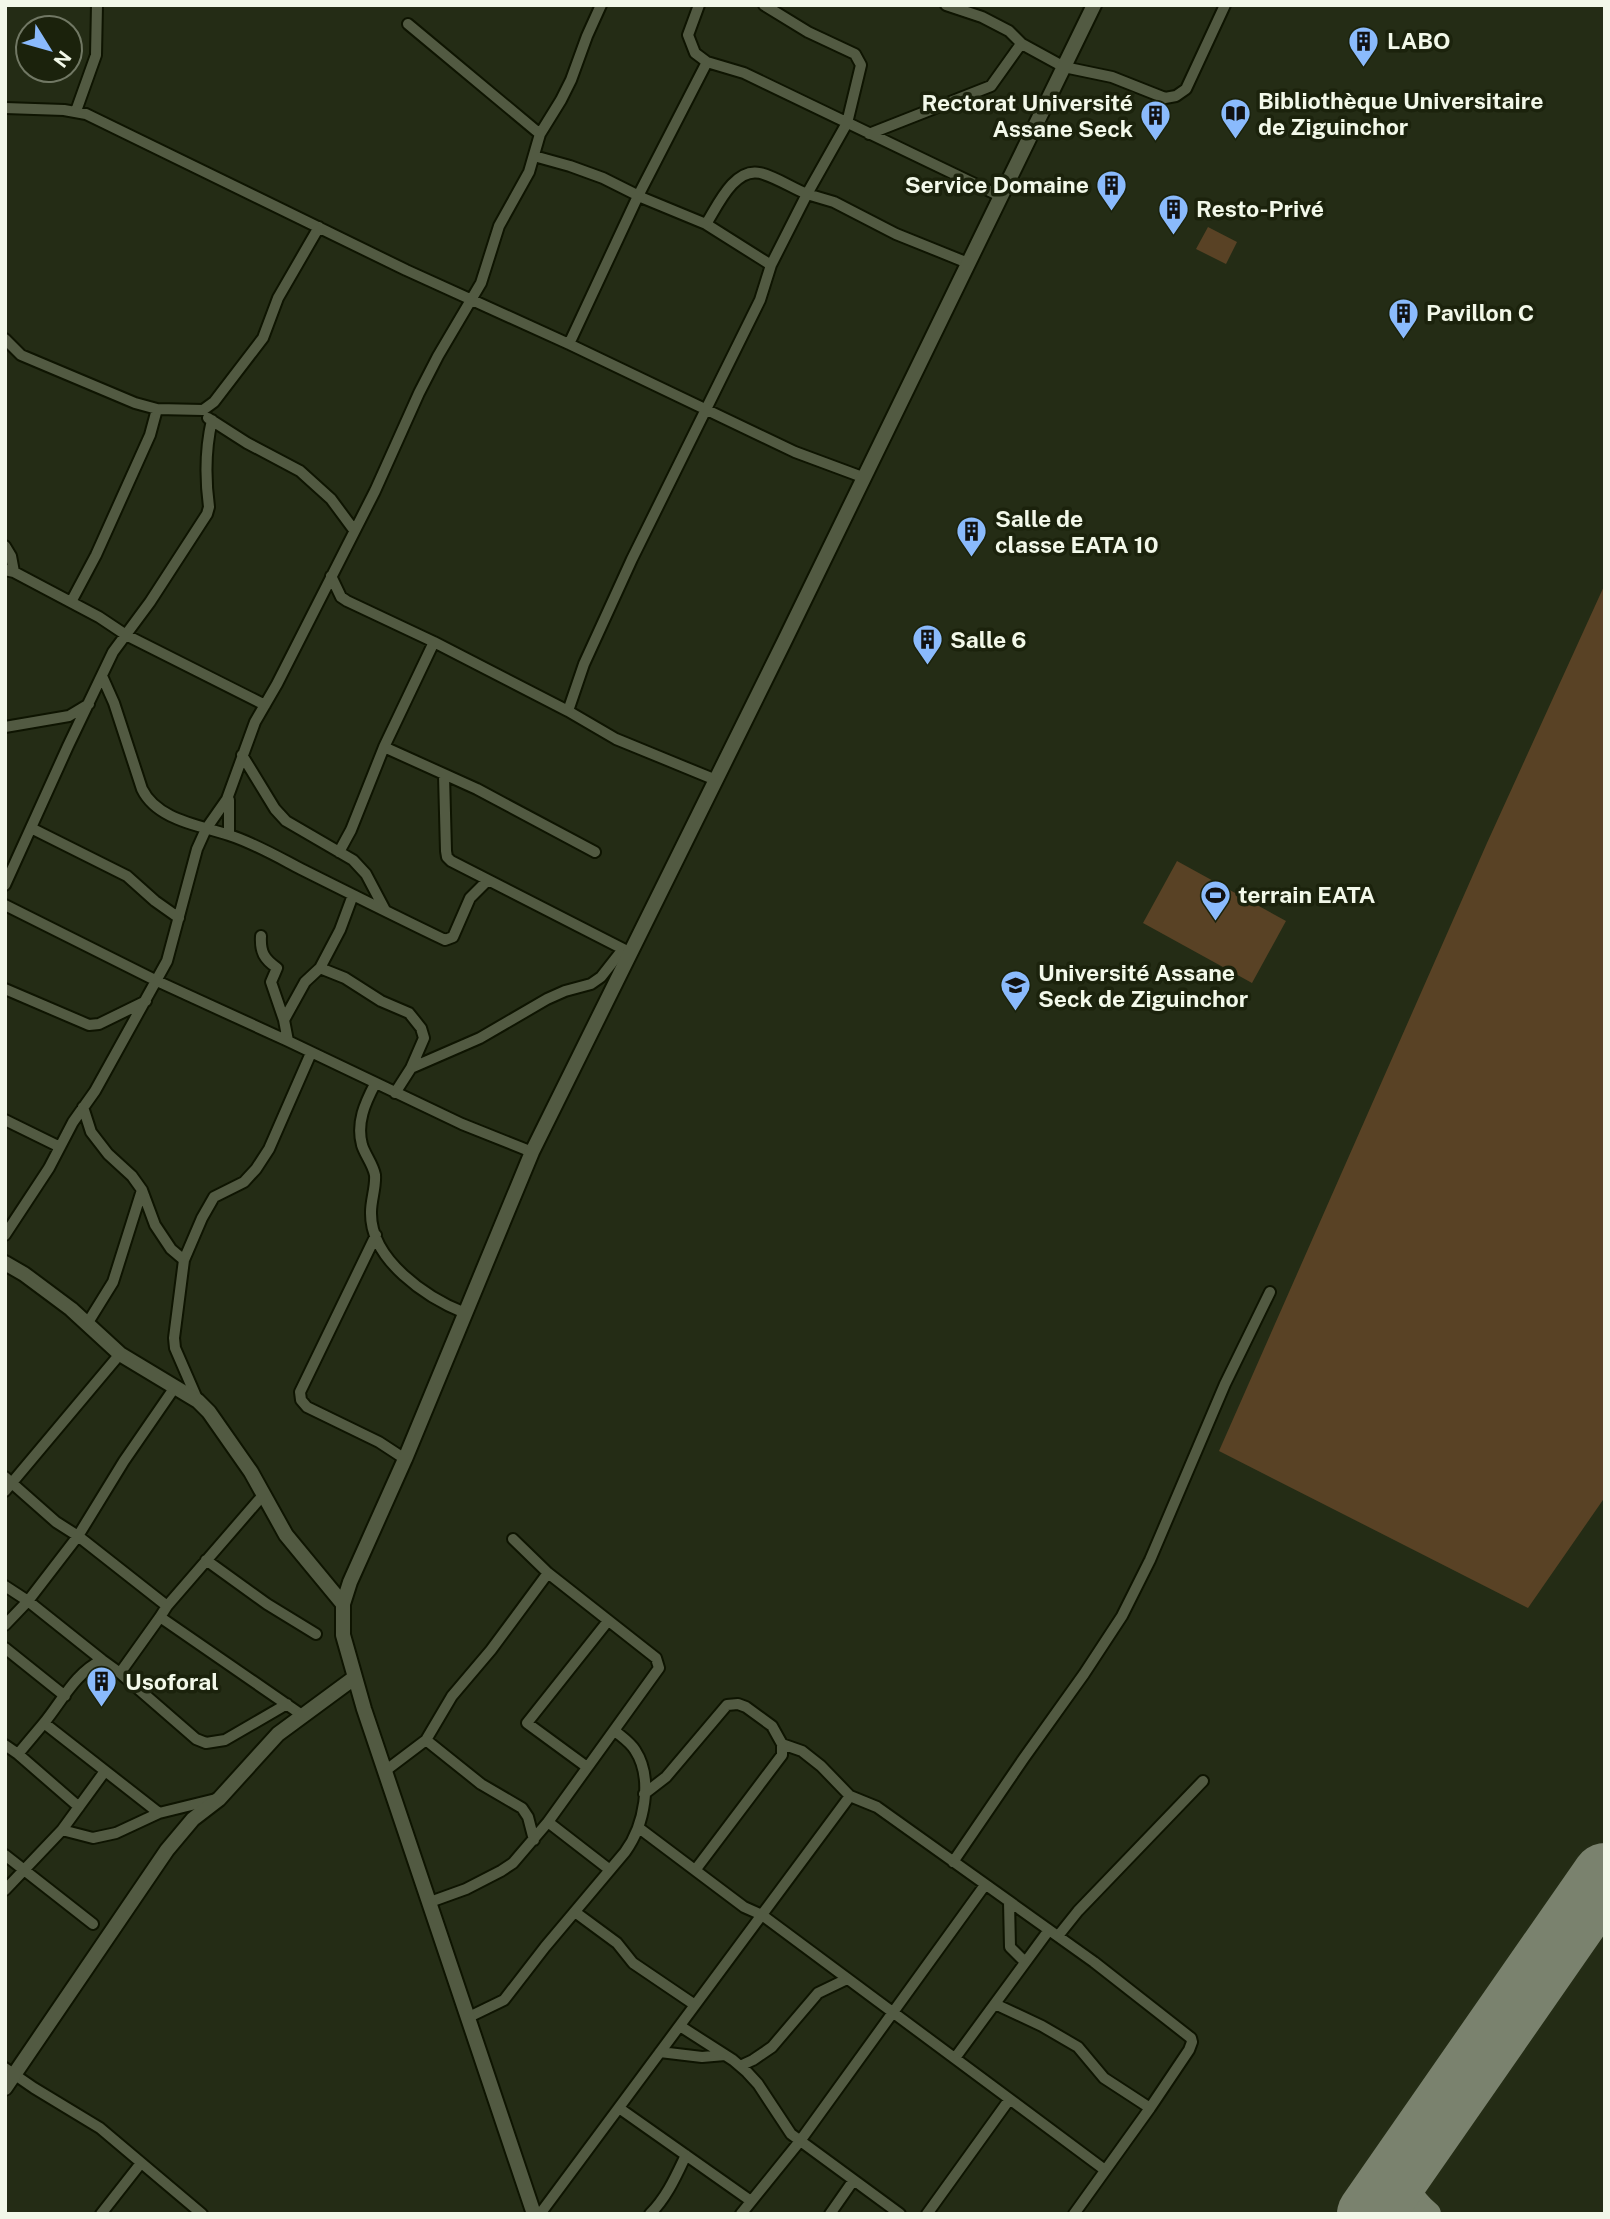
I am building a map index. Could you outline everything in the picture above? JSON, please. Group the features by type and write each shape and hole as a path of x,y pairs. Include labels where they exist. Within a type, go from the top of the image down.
{"street":[{"path":"76,111 96,55 97,5"},
{"path":"229,835 230,793 255,722 375,491 438,356 481,282 499,226 528,172 540,134 571,80 601,5"},
{"path":"699,5 688,35 695,53 707,62 744,73 1002,197"},
{"path":"568,711 584,664 632,559 760,300 771,265 847,123 861,65 857,57 764,5"},
{"path":"946,5 982,17 1009,31 1021,44 1064,67 1112,77 1166,98 1176,96 1186,89 1225,5"},
{"path":"534,2214 354,1678 343,1636 343,1604 532,1152 627,951 716,780 1094,5"},
{"path":"408,24 540,134"},
{"path":"869,134 990,86 1021,44"},
{"path":"569,344 638,195 707,62"},
{"path":"5,108 76,111 795,452 864,478"},
{"path":"534,156 592,174 706,224 771,265"},
{"path":"706,224 734,182 750,173 760,173 807,194 834,202 896,234 968,264"},
{"path":"5,339 21,355 111,394 157,409 208,408 263,338 278,298 318,227"},
{"path":"71,602 96,555 150,435 157,409"},
{"path":"197,410 247,443 300,471 331,499 354,530"},
{"path":"5,885 113,652 207,514 209,507 205,460 212,421"},
{"path":"5,546 11,556 10,571 71,602 126,635 265,705"},
{"path":"331,576 341,597 347,601 434,642 568,711 616,739 716,780"},
{"path":"339,852 356,818 384,747 434,642"},
{"path":"102,676 147,800 155,807 206,829 229,835 445,940 453,937 470,898 488,880"},
{"path":"5,727 69,716 89,704"},
{"path":"384,747 477,789 594,852"},
{"path":"242,755 275,809 286,821 353,860 366,874 386,911"},
{"path":"444,775 447,857 451,861 627,951"},
{"path":"5,1236 94,1091 157,981 167,961 197,849 206,829 230,793"},
{"path":"31,828 127,876 179,918"},
{"path":"284,1020 305,982 320,968 340,930 353,895"},
{"path":"5,905 157,981 375,1084 462,1124 532,1152"},
{"path":"261,936 260,946 265,959 277,968 271,982 288,1041"},
{"path":"411,1069 480,1038 547,999 592,984 627,951"},
{"path":"320,968 345,978 380,1001 409,1013 417,1021 424,1038 411,1069 395,1093"},
{"path":"5,989 89,1025 99,1024 146,1001"},
{"path":"198,1401 175,1348 174,1338 184,1261 214,1197 244,1182 269,1149 311,1053"},
{"path":"375,1084 364,1104 360,1125 362,1145 375,1175 371,1213 376,1235 387,1255 415,1286 465,1313"},
{"path":"82,1107 91,1132 132,1176 142,1190 155,1225 171,1250 184,1261"},
{"path":"5,1120 60,1147"},
{"path":"87,1324 113,1282 142,1190"},
{"path":"376,1235 300,1392 301,1400 307,1407 379,1442 405,1459"},
{"path":"5,1264 24,1274 71,1309 120,1354 198,1401 209,1412 264,1494 286,1535 343,1604"},
{"path":"953,1862 1122,1616 1150,1560 1225,1384 1270,1292"},
{"path":"120,1354 8,1483 167,1606"},
{"path":"5,1625 28,1601 78,1536 124,1461 175,1387"},
{"path":"120,1672 167,1606 264,1494"},
{"path":"430,1902 466,1889 513,1863 548,1822 659,1668 656,1658 548,1573 513,1539"},
{"path":"206,1560 267,1604 316,1634"},
{"path":"386,1771 426,1740 452,1696 491,1650 548,1573"},
{"path":"5,1586 120,1672 196,1739 205,1743 225,1740 287,1704"},
{"path":"160,1617 302,1715"},
{"path":"587,1767 527,1723 608,1621"},
{"path":"5,1648 65,1696"},
{"path":"18,1754 80,1674 90,1665 102,1660"},
{"path":"5,2088 10,2072 167,1850 193,1819 219,1799 278,1734 354,1678"},
{"path":"644,1794 666,1777 727,1705 738,1704 746,1707 772,1726 782,1744 782,1755 696,1870"},
{"path":"44,1723 159,1813"},
{"path":"469,2017 504,2000 625,1852 639,1828 644,1794 643,1773 636,1752 615,1731"},
{"path":"426,1740 481,1784 522,1808 528,1817 534,1839"},
{"path":"782,1744 802,1751 850,1796 877,1807 1053,1933 1191,2038 1189,2050 1074,2214"},
{"path":"5,1745 79,1807"},
{"path":"5,1890 62,1830 105,1771"},
{"path":"955,2058 1025,1962 1079,1911 1203,1780"},
{"path":"540,2214 850,1796"},
{"path":"62,1830 93,1838 116,1833 159,1813 219,1799"},
{"path":"548,1822 610,1870"},
{"path":"639,1828 744,1906 762,1915 1105,2170"},
{"path":"5,1856 93,1924"},
{"path":"741,2214 800,2141 985,1885"},
{"path":"1009,1902 1010,1947 1025,1962"},
{"path":"575,1912 617,1943 633,1963 695,2006"},
{"path":"740,2066 772,2047 818,1993 847,1979"},
{"path":"995,2004 1078,2047 1104,2078 1150,2108"},
{"path":"680,2026 740,2066 758,2084 784,2125 800,2141 900,2214"},
{"path":"660,2052 702,2057 725,2055"},
{"path":"10,2072 100,2128 202,2214"},
{"path":"927,2214 1009,2100"},
{"path":"619,2108 751,2201"},
{"path":"650,2214 669,2189 686,2155"},
{"path":"101,2214 141,2163"},
{"path":"830,2214 853,2181"}],"shaded area":[{"path":"1208,227 1237,242 1226,264 1196,249"},
{"path":"1605,584 1605,1497 1528,1608 1219,1451 1487,843"},
{"name":"terrain EATA","path":"1177,861 1286,921 1252,983 1143,923"}],"taxiway":[{"path":"1408,2159 1409,2190 1428,2214"},
{"path":"1372,2214 1394,2204 1419,2206"}],"runway":[{"path":"1370,2214 1605,1876"}],"place":[{"name":"LABO","path":"1364,68"},
{"name":"Bibliothèque Universitaire de Ziguinchor","path":"1235,141"},
{"name":"Rectorat Université Assane Seck","path":"1156,143"},
{"name":"Service Domaine","path":"1112,212"},
{"name":"Resto-Privé","path":"1173,236"},
{"name":"Pavillon C","path":"1403,340"},
{"name":"Salle de classe EATA 10","path":"972,559"},
{"name":"Salle 6","path":"927,667"},
{"name":"terrain EATA","path":"1215,922"},
{"name":"Université Assane Seck de Ziguinchor","path":"1015,1013"},
{"name":"Usoforal","path":"102,1709"}]}
